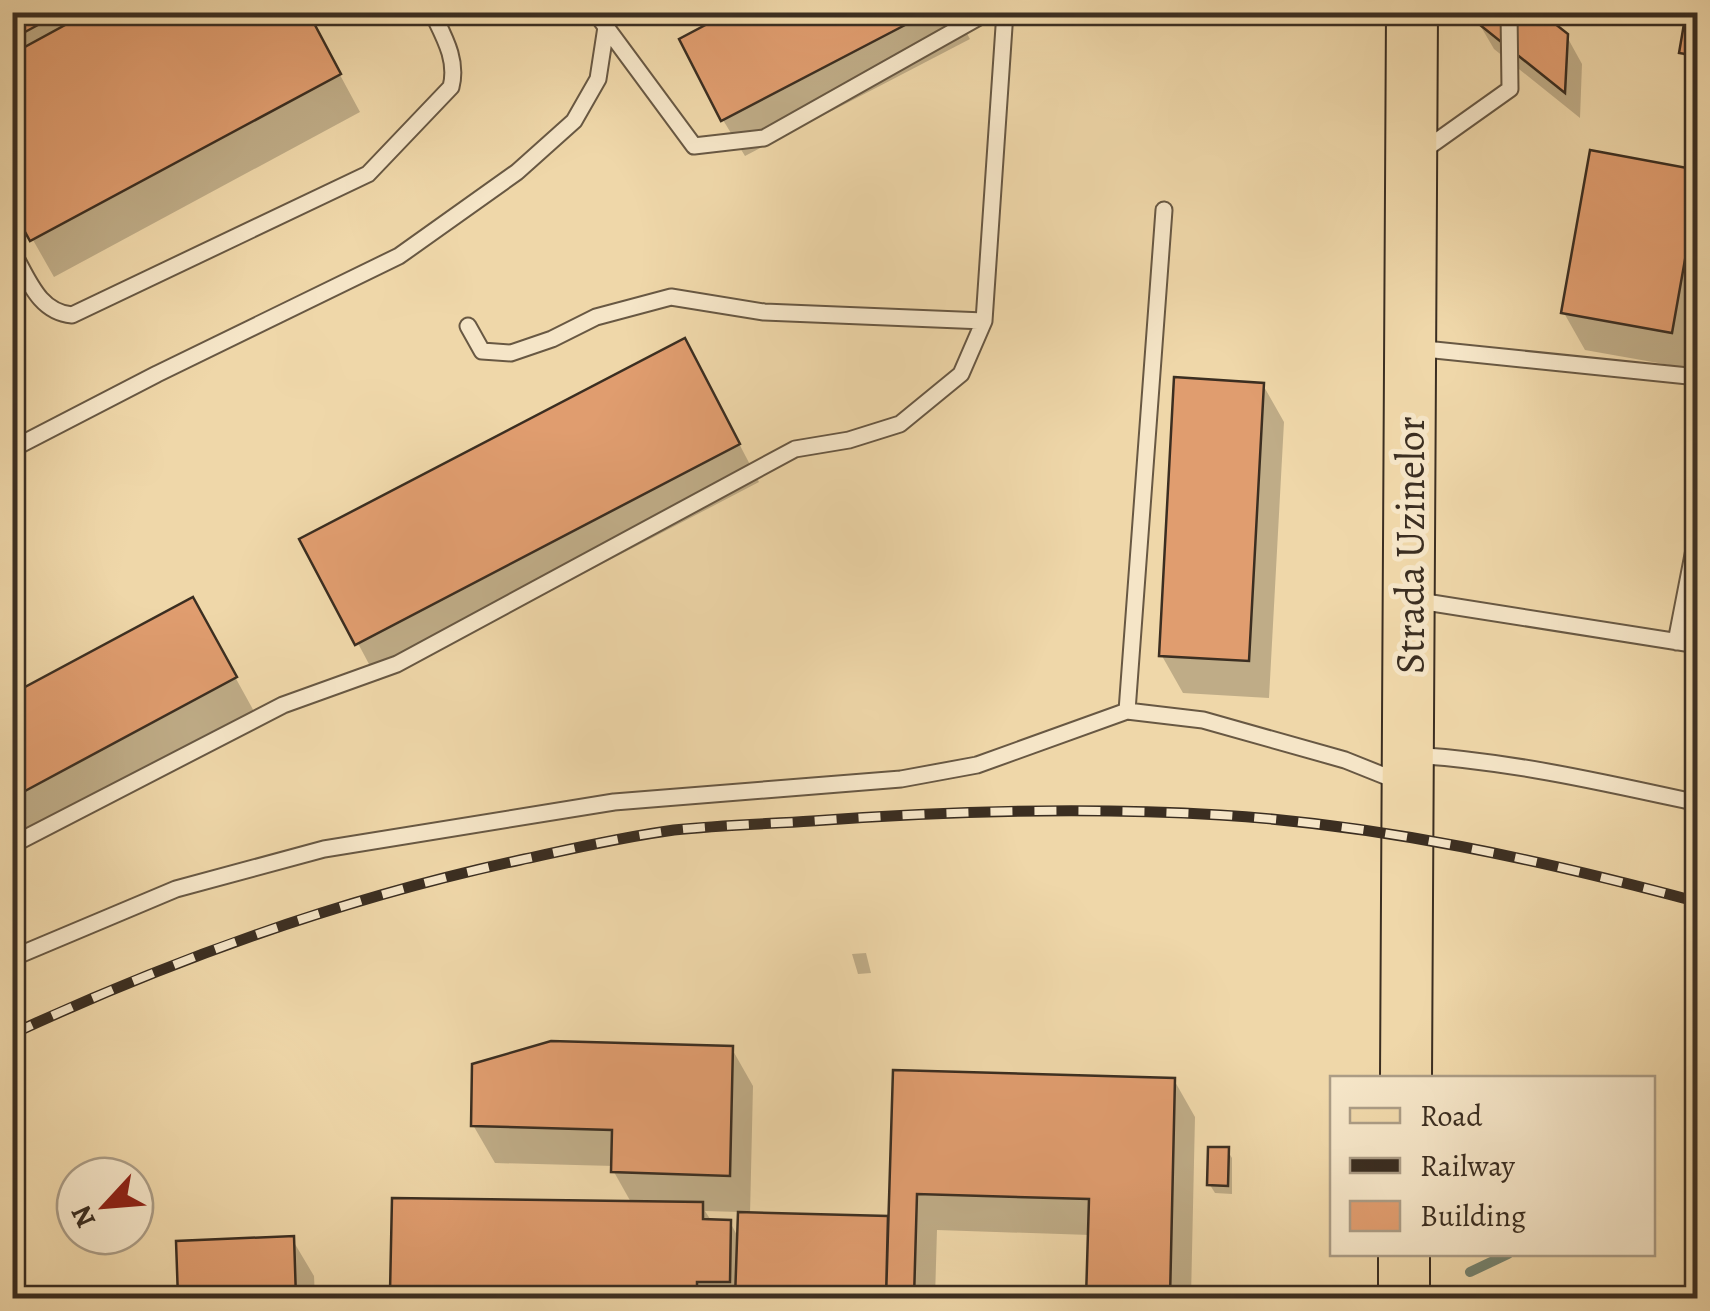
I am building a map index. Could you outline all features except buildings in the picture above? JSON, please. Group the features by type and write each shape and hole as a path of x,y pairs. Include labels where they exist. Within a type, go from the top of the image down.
{"main road":[{"name":"Strada Uzinelor","path":"1406,1076 1412,12"},
{"path":"1404,1256 1404,1298"}],"lane":[{"path":"12,251 43,304 57,314 72,315 368,174 452,87 452,55 432,12"},
{"path":"595,12 694,146 764,138 988,12"},
{"path":"12,845 283,705 397,664 795,449 849,440 900,424 961,374 984,320 1004,12"},
{"path":"1413,158 1510,89 1509,12"},
{"path":"12,449 399,256 517,172 574,121 598,78 606,27"},
{"path":"1127,711 1164,210"},
{"path":"468,326 482,351 511,353 552,339 596,317 671,296 764,312 984,320"},
{"path":"1412,348 1698,377"},
{"path":"1676,642 1697,534"},
{"path":"1409,600 1698,645"},
{"path":"12,958 176,889 324,849 614,802 902,779 977,764 1127,711 1203,720 1345,760 1408,770 1478,759 1544,769 1698,803"}],"waterway":[{"path":"1470,1272 1504,1256"}],"railway":[{"path":"12,1034 136,980 325,912 454,875 655,833 708,827 1016,811 1220,815 1341,827 1461,846 1698,902"}]}
